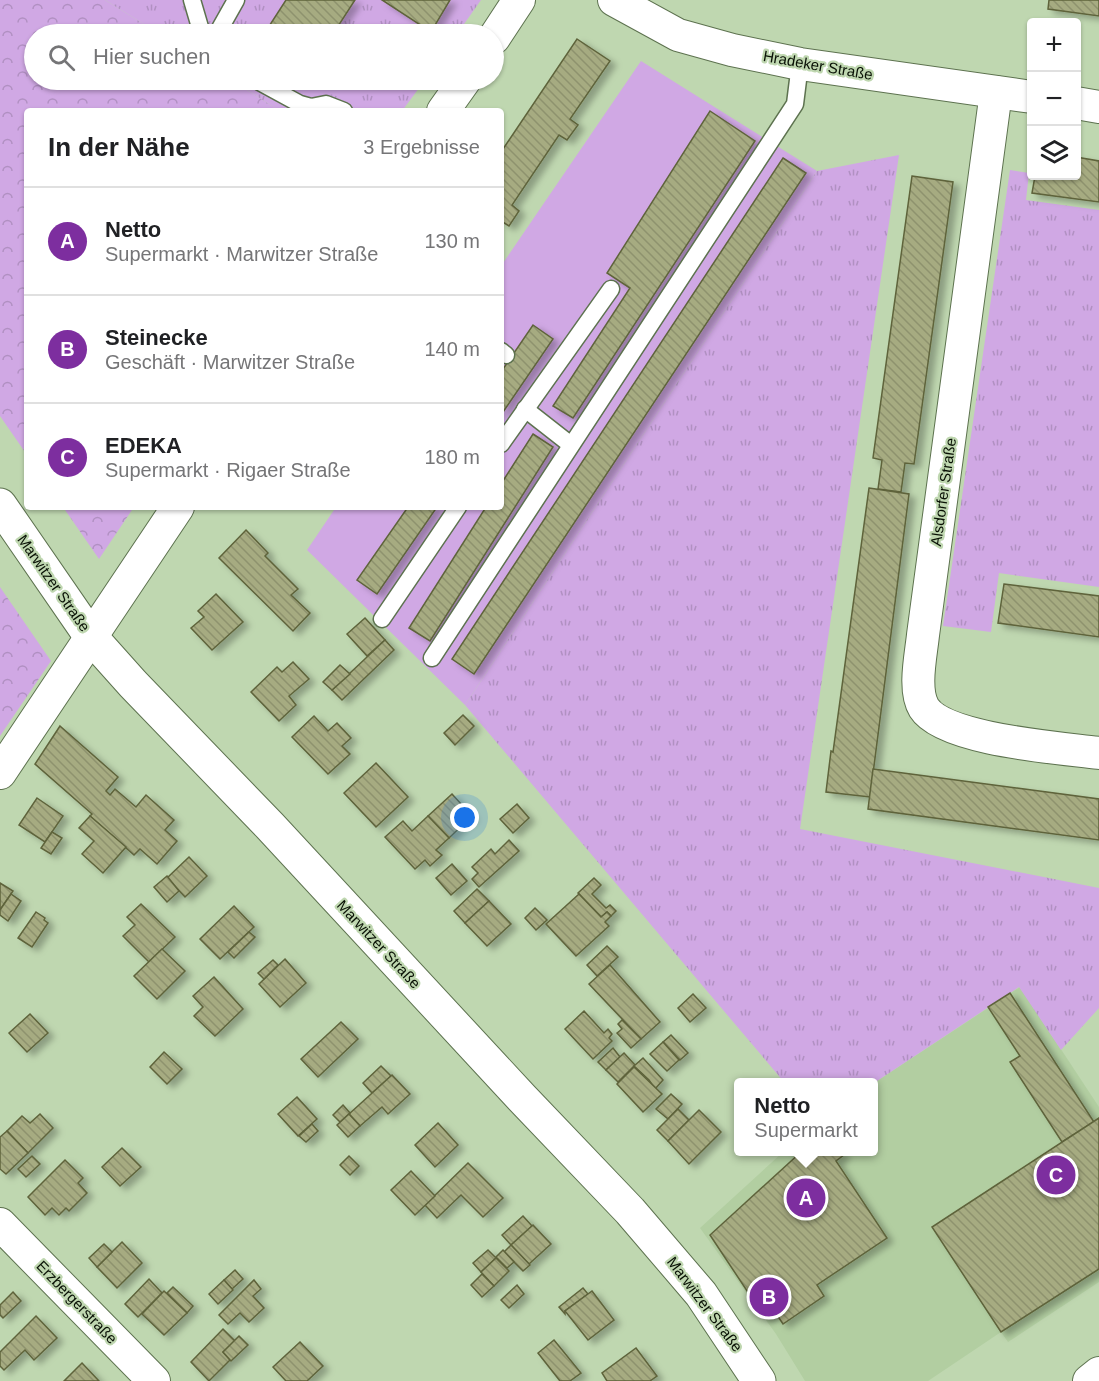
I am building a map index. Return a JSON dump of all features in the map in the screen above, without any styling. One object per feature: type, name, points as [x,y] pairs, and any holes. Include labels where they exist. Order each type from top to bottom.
[{"type":"main road","name":"Marwitzer Straße","points":[[0,505],[92,637],[133,684],[270,826],[514,1090],[630,1211],[701,1294],[759,1381]]},
{"type":"street","points":[[503,24],[519,0]]},
{"type":"street","name":"Hradeker Straße","points":[[614,0],[678,34],[732,50],[800,64],[1027,96]]},
{"type":"street","points":[[445,108],[458,90]]},
{"type":"street","name":"Alsdorfer Straße","points":[[996,92],[918,687],[924,708],[947,726],[978,735],[1099,753]]},
{"type":"street","points":[[1081,104],[1099,106]]},
{"type":"street","points":[[0,773],[176,510]]},
{"type":"street","name":"Erzbergerstraße","points":[[0,1224],[154,1381]]},
{"type":"street","points":[[1089,1381],[1099,1373]]},
{"type":"lane","points":[[192,0],[199,24]]},
{"type":"lane","points":[[222,24],[236,0]]},
{"type":"lane","points":[[432,658],[795,104],[800,64]]},
{"type":"lane","points":[[274,90],[300,104],[311,107],[326,104],[336,108]]},
{"type":"lane","points":[[504,440],[611,289]]},
{"type":"lane","points":[[525,409],[571,444]]},
{"type":"lane","points":[[382,619],[456,510]]},
{"type":"shaded area","points":[[1020,987],[1099,1107],[1099,1282],[1008,1342],[1001,1332],[928,1381],[805,1381],[776,1334],[700,1228],[779,1156],[878,1156],[878,1080]]},
{"type":"green space","points":[[0,0],[105,0],[144,24],[24,24],[24,90],[247,90],[275,108],[24,108],[24,451],[0,416]]},
{"type":"green space","points":[[105,0],[481,0],[464,24],[144,24]]},
{"type":"green space","points":[[641,61],[817,171],[465,705],[307,550],[334,510],[504,510],[504,262]]},
{"type":"green space","points":[[247,90],[418,90],[404,108],[275,108]]},
{"type":"green space","points":[[899,155],[800,829],[1099,888],[1099,1008],[1061,1050],[1019,987],[878,1080],[878,1078],[781,1078],[465,705],[817,171]]},
{"type":"green space","points":[[1010,170],[1027,173],[1026,200],[1099,210],[1099,587],[999,573],[991,632],[943,626]]},
{"type":"green space","points":[[65,510],[132,510],[99,559]]},
{"type":"green space","points":[[0,587],[51,661],[0,736]]},
{"type":"building","points":[[286,0],[355,0],[339,24],[270,24]]},
{"type":"building","points":[[382,0],[450,0],[436,24],[419,24]]},
{"type":"building","points":[[1049,0],[1099,0],[1099,16],[1048,9]]},
{"type":"building","points":[[577,39],[610,61],[570,119],[578,125],[567,140],[559,135],[512,205],[519,211],[509,226],[504,223],[504,148]]},
{"type":"building","points":[[710,111],[755,141],[573,418],[553,406],[630,288],[607,273]]},
{"type":"building","points":[[783,158],[806,173],[474,674],[452,659]]},
{"type":"building","points":[[1081,158],[1099,161],[1099,202],[1032,193],[1034,180],[1081,180]]},
{"type":"building","points":[[912,176],[953,182],[914,464],[905,463],[901,492],[878,489],[882,460],[873,458]]},
{"type":"building","points":[[533,325],[553,339],[504,411],[504,368]]},
{"type":"building","points":[[533,434],[553,447],[430,641],[409,628],[484,510],[504,510],[504,479]]},
{"type":"building","points":[[869,488],[909,494],[870,797],[826,792]]},
{"type":"building","points":[[406,510],[435,510],[377,594],[357,580]]},
{"type":"building","points":[[246,530],[268,553],[265,556],[298,589],[291,595],[310,613],[293,631],[219,558]]},
{"type":"building","points":[[1004,584],[1099,596],[1099,637],[998,623]]},
{"type":"building","points":[[216,594],[243,622],[212,650],[191,628],[204,617],[198,611]]},
{"type":"building","points":[[365,618],[385,640],[367,656],[347,634]]},
{"type":"building","points":[[385,640],[394,650],[342,700],[332,690]]},
{"type":"building","points":[[293,662],[309,679],[289,696],[296,705],[279,721],[251,692],[277,667],[282,672]]},
{"type":"building","points":[[340,665],[350,674],[332,690],[323,682]]},
{"type":"building","points":[[463,715],[474,726],[455,745],[444,733]]},
{"type":"building","points":[[314,716],[328,731],[337,723],[351,738],[342,746],[350,754],[328,774],[292,737]]},
{"type":"building","points":[[60,726],[118,777],[106,791],[110,795],[115,789],[136,807],[146,795],[174,820],[165,830],[177,841],[157,864],[140,849],[134,855],[35,764]]},
{"type":"building","points":[[376,763],[408,797],[376,827],[344,793]]},
{"type":"building","points":[[873,769],[1099,799],[1099,840],[868,809]]},
{"type":"building","points":[[452,794],[472,816],[449,838],[428,816]]},
{"type":"building","points":[[37,798],[63,816],[45,842],[19,825]]},
{"type":"building","points":[[517,804],[529,818],[513,833],[500,819]]},
{"type":"building","points":[[90,816],[126,847],[103,873],[82,854],[94,841],[79,828]]},
{"type":"building","points":[[428,816],[449,838],[436,850],[442,855],[430,866],[425,860],[415,869],[385,837],[403,821],[412,831]]},
{"type":"building","points":[[52,832],[62,838],[51,854],[41,848]]},
{"type":"building","points":[[509,840],[519,851],[479,887],[472,879],[478,873],[472,867],[491,849],[495,854]]},
{"type":"building","points":[[189,857],[207,876],[185,897],[167,878]]},
{"type":"building","points":[[452,864],[467,881],[451,895],[436,878]]},
{"type":"building","points":[[167,876],[179,891],[167,902],[154,887]]},
{"type":"building","points":[[594,878],[601,885],[592,894],[606,908],[610,905],[616,911],[611,916],[607,912],[601,917],[578,893]]},
{"type":"building","points":[[0,883],[13,891],[0,910]]},
{"type":"building","points":[[477,889],[489,901],[465,923],[454,911]]},
{"type":"building","points":[[11,894],[21,901],[8,921],[0,915],[0,910]]},
{"type":"building","points":[[579,894],[601,917],[607,912],[611,916],[605,922],[609,926],[576,956],[546,924]]},
{"type":"building","points":[[489,901],[511,924],[487,946],[465,923]]},
{"type":"building","points":[[141,904],[175,937],[149,962],[123,936],[135,925],[127,917]]},
{"type":"building","points":[[234,906],[254,927],[220,959],[200,939]]},
{"type":"building","points":[[535,908],[547,920],[536,930],[525,918]]},
{"type":"building","points":[[36,912],[48,923],[32,947],[18,938]]},
{"type":"building","points":[[249,932],[255,937],[234,958],[228,952]]},
{"type":"building","points":[[607,946],[618,957],[597,976],[587,965]]},
{"type":"building","points":[[162,949],[185,971],[157,999],[134,976]]},
{"type":"building","points":[[285,959],[306,983],[280,1007],[259,984]]},
{"type":"building","points":[[273,960],[278,965],[264,979],[258,973]]},
{"type":"building","points":[[610,965],[660,1022],[641,1039],[589,984]]},
{"type":"building","points":[[214,977],[243,1009],[215,1036],[194,1016],[203,1007],[193,996]]},
{"type":"building","points":[[1010,993],[1094,1122],[1062,1142],[1010,1062],[1020,1056],[988,1007]]},
{"type":"building","points":[[693,994],[706,1008],[690,1022],[678,1008]]},
{"type":"building","points":[[584,1011],[604,1033],[608,1029],[612,1034],[609,1038],[612,1041],[593,1059],[565,1029]]},
{"type":"building","points":[[30,1014],[48,1033],[27,1052],[9,1033]]},
{"type":"building","points":[[622,1020],[641,1039],[631,1048],[617,1033],[622,1029],[618,1024]]},
{"type":"building","points":[[341,1022],[358,1039],[318,1077],[301,1059]]},
{"type":"building","points":[[671,1035],[688,1053],[680,1060],[663,1042]]},
{"type":"building","points":[[663,1042],[679,1060],[667,1071],[650,1054]]},
{"type":"building","points":[[613,1048],[620,1057],[606,1070],[598,1062]]},
{"type":"building","points":[[164,1052],[182,1069],[167,1084],[150,1067]]},
{"type":"building","points":[[624,1053],[635,1065],[618,1082],[606,1070]]},
{"type":"building","points":[[643,1058],[663,1080],[655,1089],[634,1066]]},
{"type":"building","points":[[381,1066],[391,1076],[372,1093],[363,1083]]},
{"type":"building","points":[[634,1067],[662,1094],[643,1112],[617,1084]]},
{"type":"building","points":[[392,1075],[410,1094],[388,1114],[382,1107],[360,1126],[349,1114]]},
{"type":"building","points":[[671,1094],[682,1104],[668,1119],[656,1109]]},
{"type":"building","points":[[297,1097],[317,1119],[298,1136],[278,1114]]},
{"type":"building","points":[[343,1105],[350,1113],[340,1122],[333,1115]]},
{"type":"building","points":[[678,1109],[689,1120],[668,1141],[657,1130]]},
{"type":"building","points":[[699,1110],[721,1132],[689,1164],[668,1141]]},
{"type":"building","points":[[40,1114],[53,1128],[28,1153],[7,1131],[22,1116],[30,1123]]},
{"type":"building","points":[[349,1114],[360,1126],[348,1137],[337,1125]]},
{"type":"building","points":[[1099,1118],[1099,1269],[1001,1332],[932,1227]]},
{"type":"building","points":[[438,1123],[458,1145],[435,1167],[415,1145]]},
{"type":"building","points":[[312,1124],[318,1131],[306,1142],[299,1136]]},
{"type":"building","points":[[7,1131],[28,1153],[6,1174],[0,1169],[0,1137]]},
{"type":"building","points":[[122,1148],[141,1167],[120,1186],[102,1167]]},
{"type":"building","points":[[32,1156],[40,1164],[26,1177],[18,1169]]},
{"type":"building","points":[[349,1156],[359,1166],[350,1175],[340,1165]]},
{"type":"building","points":[[797,1156],[843,1156],[836,1161],[887,1238],[817,1285],[824,1296],[783,1324],[775,1312],[765,1318],[710,1235]]},
{"type":"building","points":[[65,1160],[83,1178],[78,1183],[87,1193],[69,1211],[66,1208],[59,1215],[52,1208],[45,1215],[28,1197]]},
{"type":"building","points":[[468,1163],[503,1198],[483,1217],[461,1195],[437,1218],[425,1205]]},
{"type":"building","points":[[411,1171],[435,1196],[415,1215],[391,1190]]},
{"type":"building","points":[[523,1216],[532,1226],[511,1245],[502,1235]]},
{"type":"building","points":[[533,1225],[551,1244],[529,1264],[511,1245]]},
{"type":"building","points":[[122,1242],[142,1263],[117,1288],[97,1267]]},
{"type":"building","points":[[104,1244],[112,1252],[97,1267],[89,1258]]},
{"type":"building","points":[[511,1245],[530,1265],[523,1271],[504,1252]]},
{"type":"building","points":[[488,1250],[496,1258],[481,1272],[473,1263]]},
{"type":"building","points":[[503,1250],[514,1262],[507,1268],[496,1257]]},
{"type":"building","points":[[496,1258],[509,1271],[494,1286],[481,1272]]},
{"type":"building","points":[[235,1270],[243,1279],[232,1289],[224,1280]]},
{"type":"building","points":[[482,1274],[494,1286],[482,1297],[471,1285]]},
{"type":"building","points":[[149,1279],[162,1293],[138,1317],[125,1304]]},
{"type":"building","points":[[224,1280],[233,1290],[218,1304],[209,1294]]},
{"type":"building","points":[[254,1280],[261,1289],[253,1296],[264,1308],[249,1322],[240,1313],[228,1324],[219,1315]]},
{"type":"building","points":[[517,1285],[524,1294],[509,1308],[501,1300]]},
{"type":"building","points":[[173,1287],[193,1306],[187,1313],[167,1293]]},
{"type":"building","points":[[583,1288],[588,1294],[565,1311],[565,1314],[559,1307]]},
{"type":"building","points":[[164,1291],[187,1313],[164,1335],[142,1314]]},
{"type":"building","points":[[592,1291],[614,1320],[588,1340],[565,1311]]},
{"type":"building","points":[[13,1292],[21,1301],[3,1318],[0,1315],[0,1305]]},
{"type":"building","points":[[36,1316],[57,1338],[34,1360],[25,1350],[4,1370],[0,1366],[0,1352]]},
{"type":"building","points":[[223,1329],[235,1341],[223,1352],[230,1360],[209,1381],[191,1362]]},
{"type":"building","points":[[239,1336],[248,1345],[231,1361],[223,1352]]},
{"type":"building","points":[[554,1340],[581,1373],[570,1381],[560,1381],[538,1353]]},
{"type":"building","points":[[300,1342],[323,1366],[307,1381],[286,1381],[273,1367]]},
{"type":"building","points":[[636,1348],[657,1376],[650,1381],[607,1381],[602,1373]]},
{"type":"building","points":[[82,1363],[99,1381],[64,1381]]},
{"type":"place","name":"EDEKA","points":[[1056,1175]]},
{"type":"place","name":"Netto","points":[[806,1198]]},
{"type":"place","name":"Steinecke","points":[[769,1297]]}]
